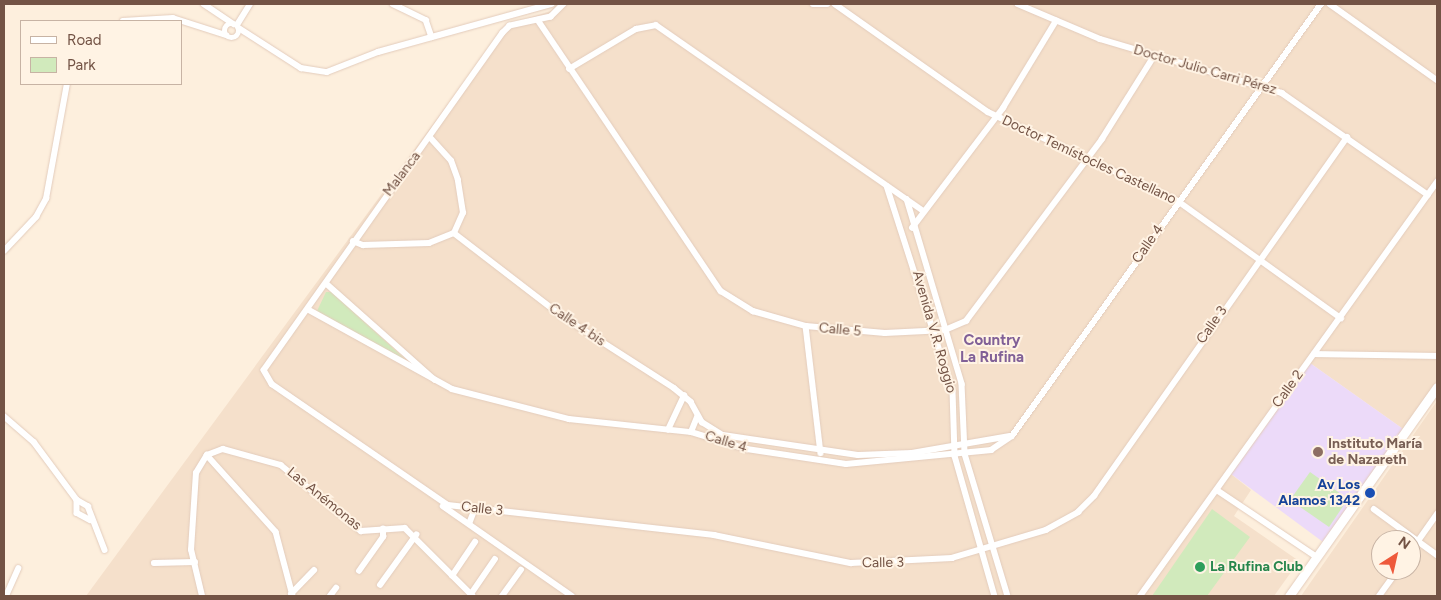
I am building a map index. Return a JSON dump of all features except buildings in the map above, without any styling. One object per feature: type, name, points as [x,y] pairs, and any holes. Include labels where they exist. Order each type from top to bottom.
[{"type":"main road","points":[[1289,596],[1437,387]]},
{"type":"street","points":[[204,4],[222,15],[233,26],[301,68],[327,72],[432,37],[551,4]]},
{"type":"street","points":[[226,34],[250,4]]},
{"type":"street","points":[[393,4],[426,20],[432,37]]},
{"type":"street","name":"Malanca","points":[[264,374],[267,363],[309,310],[353,241],[430,138],[506,28],[552,16],[564,4]]},
{"type":"street","points":[[813,4],[827,4]]},
{"type":"street","name":"Doctor Temístocles Castellano","points":[[835,4],[997,116],[1178,201],[1341,318]]},
{"type":"street","name":"Doctor Julio Carri Pérez","points":[[1018,4],[1056,21],[1154,56],[1260,84],[1298,102],[1428,195]]},
{"type":"street","name":"Calle 4","points":[[309,310],[438,383],[569,419],[691,432],[747,449],[856,464],[955,456],[992,450],[1012,436],[1260,84],[1321,4]]},
{"type":"street","points":[[1330,4],[1437,80]]},
{"type":"street","points":[[132,20],[161,17],[175,20]]},
{"type":"street","name":"Calle 5","points":[[538,20],[569,69],[722,291],[754,311],[806,326],[935,332],[945,330],[972,315],[1088,158],[1154,56]]},
{"type":"street","points":[[905,232],[913,227],[997,116],[1056,21]]},
{"type":"street","points":[[182,22],[212,28],[226,34],[258,42]]},
{"type":"street","points":[[569,69],[636,29],[656,25],[924,211]]},
{"type":"street","points":[[212,28],[233,26]]},
{"type":"street","points":[[233,26],[236,37]]},
{"type":"street","points":[[4,251],[32,222],[46,199],[67,85]]},
{"type":"street","name":"Calle 3","points":[[264,374],[437,502],[474,508],[714,535],[851,563],[901,563],[981,552],[1051,528],[1094,496],[1347,137]]},
{"type":"street","points":[[353,241],[363,245],[429,243],[454,232],[463,213],[458,180],[451,161],[430,138]]},
{"type":"street","name":"Calle 2","points":[[1140,596],[1437,182]]},
{"type":"street","name":"Avenida V.R. Roggio","points":[[887,186],[905,232],[953,392],[953,448],[995,596]]},
{"type":"street","name":"Avenida V.R. Roggio","points":[[907,199],[913,227],[962,384],[965,454],[1008,596]]},
{"type":"street","name":"Calle 4 bis","points":[[454,232],[562,316],[684,395],[697,417]]},
{"type":"street","name":"Calle 4","points":[[326,284],[438,383]]},
{"type":"street","points":[[806,326],[821,452],[820,460]]},
{"type":"street","points":[[1314,354],[1437,356]]},
{"type":"street","points":[[668,430],[684,395]]},
{"type":"street","points":[[4,416],[39,448],[77,500],[88,506],[90,520],[105,550]]},
{"type":"street","points":[[691,432],[697,417]]},
{"type":"street","name":"Calle 4","points":[[697,417],[723,435],[821,452],[901,454],[953,448],[1012,436]]},
{"type":"street","name":"Las Anémonas","points":[[207,454],[223,449],[272,460],[291,471],[356,528],[367,532],[401,526],[416,535],[452,576],[472,595]]},
{"type":"street","points":[[202,596],[191,550],[196,473],[207,454],[276,532],[292,595]]},
{"type":"street","points":[[1217,490],[1317,557]]},
{"type":"street","points":[[77,500],[77,513],[90,520]]},
{"type":"street","points":[[437,502],[572,596]]},
{"type":"street","points":[[469,524],[474,508]]},
{"type":"street","points":[[1374,509],[1403,530]]},
{"type":"street","points":[[1421,537],[1437,514]]},
{"type":"street","points":[[359,571],[383,537],[383,528]]},
{"type":"street","points":[[380,585],[416,535]]},
{"type":"street","points":[[452,576],[475,542]]},
{"type":"street","points":[[1421,543],[1437,554]]},
{"type":"street","points":[[472,595],[495,559]]},
{"type":"street","points":[[154,564],[195,562]]},
{"type":"street","points":[[6,596],[18,569]]},
{"type":"street","points":[[292,595],[314,570]]},
{"type":"street","points":[[502,596],[520,570]]},
{"type":"street","points":[[1379,596],[1391,580]]},
{"type":"street","points":[[330,596],[336,588]]},
{"type":"shaded area","points":[[557,4],[1437,4],[1437,384],[1406,431],[1310,363],[1231,474],[1251,490],[1234,516],[1299,561],[1274,596],[86,596],[506,25],[551,11]]},
{"type":"shaded area","name":"Instituto María de Nazareth","points":[[1310,363],[1406,431],[1323,542],[1231,474]]},
{"type":"shaded area","points":[[1437,401],[1437,596],[1301,596]]},
{"type":"green space","points":[[326,292],[332,292],[417,370],[317,311]]},
{"type":"green space","points":[[1310,472],[1348,499],[1329,527],[1290,500]]},
{"type":"green space","name":"La Rufina Club","points":[[1212,509],[1250,537],[1207,596],[1152,596]]},
{"type":"place","name":"Instituto María de Nazareth","points":[[1318,452]]},
{"type":"place","name":"Av Los Alamos 1342","points":[[1370,493]]},
{"type":"place","name":"La Rufina Club","points":[[1200,567]]},
{"type":"district","name":"Country La Rufina","points":[[992,348]]}]
